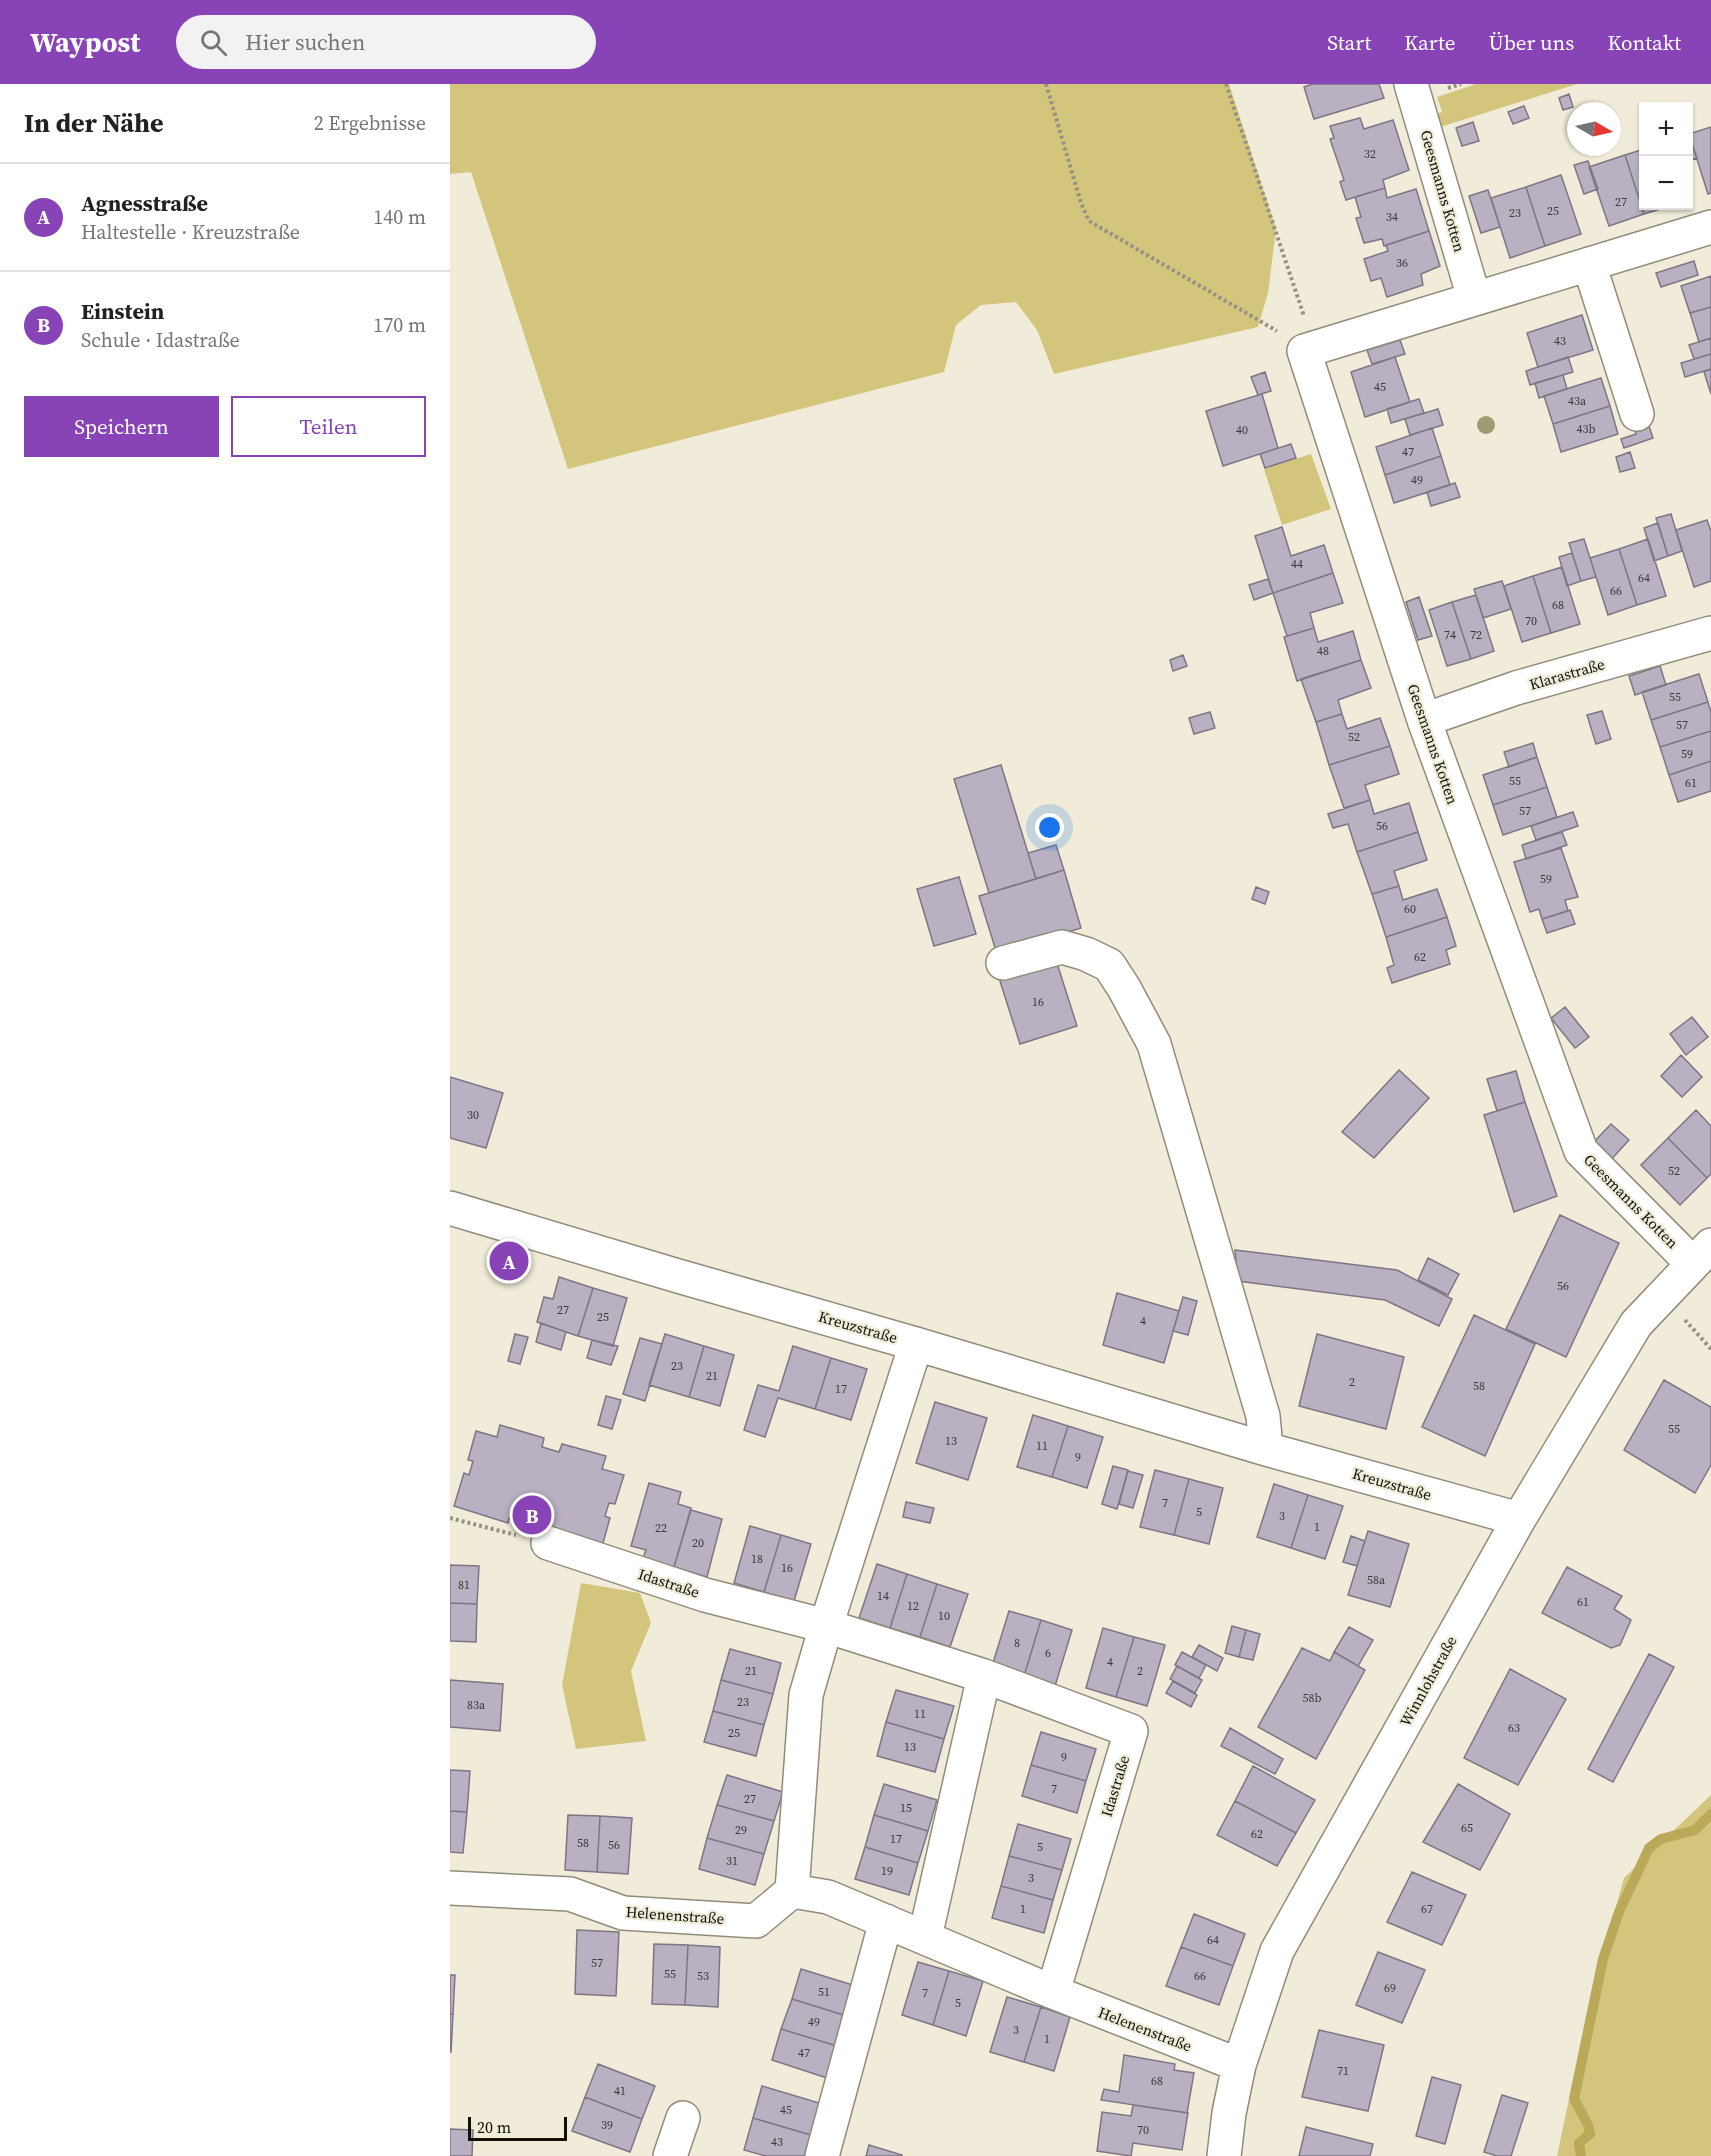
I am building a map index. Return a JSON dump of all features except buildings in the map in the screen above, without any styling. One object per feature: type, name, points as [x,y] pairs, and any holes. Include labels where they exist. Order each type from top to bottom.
[{"type":"street","name":"Geesmanns Kotten","points":[[1411,84],[1474,298]]},
{"type":"street","points":[[1309,350],[1711,227]]},
{"type":"street","points":[[1589,264],[1637,414]]},
{"type":"street","name":"Geesmanns Kotten","points":[[1309,350],[1424,720],[1581,1151],[1702,1254]]},
{"type":"street","name":"Klarastraße","points":[[1424,720],[1516,688],[1711,633]]},
{"type":"street","points":[[1003,963],[1062,947],[1086,954],[1110,965],[1124,988],[1154,1044],[1263,1416],[1266,1449]]},
{"type":"street","name":"Kreuzstraße","points":[[450,1208],[1266,1449],[1519,1519]]},
{"type":"street","name":"Winnlohstraße","points":[[1224,2156],[1229,2113],[1239,2065],[1277,1951],[1519,1519],[1636,1324],[1702,1254]]},
{"type":"street","points":[[792,1891],[806,1695],[916,1344]]},
{"type":"street","name":"Idastraße","points":[[548,1543],[705,1595],[826,1626],[984,1676],[1131,1731],[1053,1992]]},
{"type":"street","points":[[926,1937],[984,1676]]},
{"type":"street","name":"Helenenstraße","points":[[450,1888],[570,1894],[623,1913],[756,1921],[792,1891],[828,1897],[1053,1992],[1239,2065]]},
{"type":"street","points":[[822,2156],[886,1921]]},
{"type":"street","points":[[670,2156],[683,2118]]},
{"type":"path","points":[[1046,84],[1081,203],[1089,221],[1309,350]]},
{"type":"path","points":[[1226,84],[1309,350]]},
{"type":"path","points":[[450,1518],[548,1543]]},
{"type":"shaded area","points":[[450,84],[1229,84],[1276,229],[1268,293],[1258,327],[1054,374],[1037,330],[1016,302],[981,305],[956,325],[944,372],[568,469],[471,172],[450,174]]},
{"type":"shaded area","points":[[1476,84],[1577,84],[1434,129],[1430,117],[1442,112],[1437,97]]},
{"type":"shaded area","points":[[1311,454],[1331,509],[1282,525],[1264,469]]},
{"type":"shaded area","points":[[581,1583],[640,1593],[651,1623],[631,1671],[646,1741],[576,1749],[562,1685]]},
{"type":"shaded area","points":[[1711,1795],[1711,2156],[1557,2156],[1590,1999],[1624,1878]]},
{"type":"waterway","points":[[1581,2156],[1579,2143],[1590,2134],[1588,2125],[1574,2099],[1603,1959],[1619,1912],[1649,1848],[1661,1839],[1695,1830],[1711,1814]]},
{"type":"place","name":"Agnesstraße","points":[[509,1261]]},
{"type":"place","name":"Einstein","points":[[532,1515]]}]
